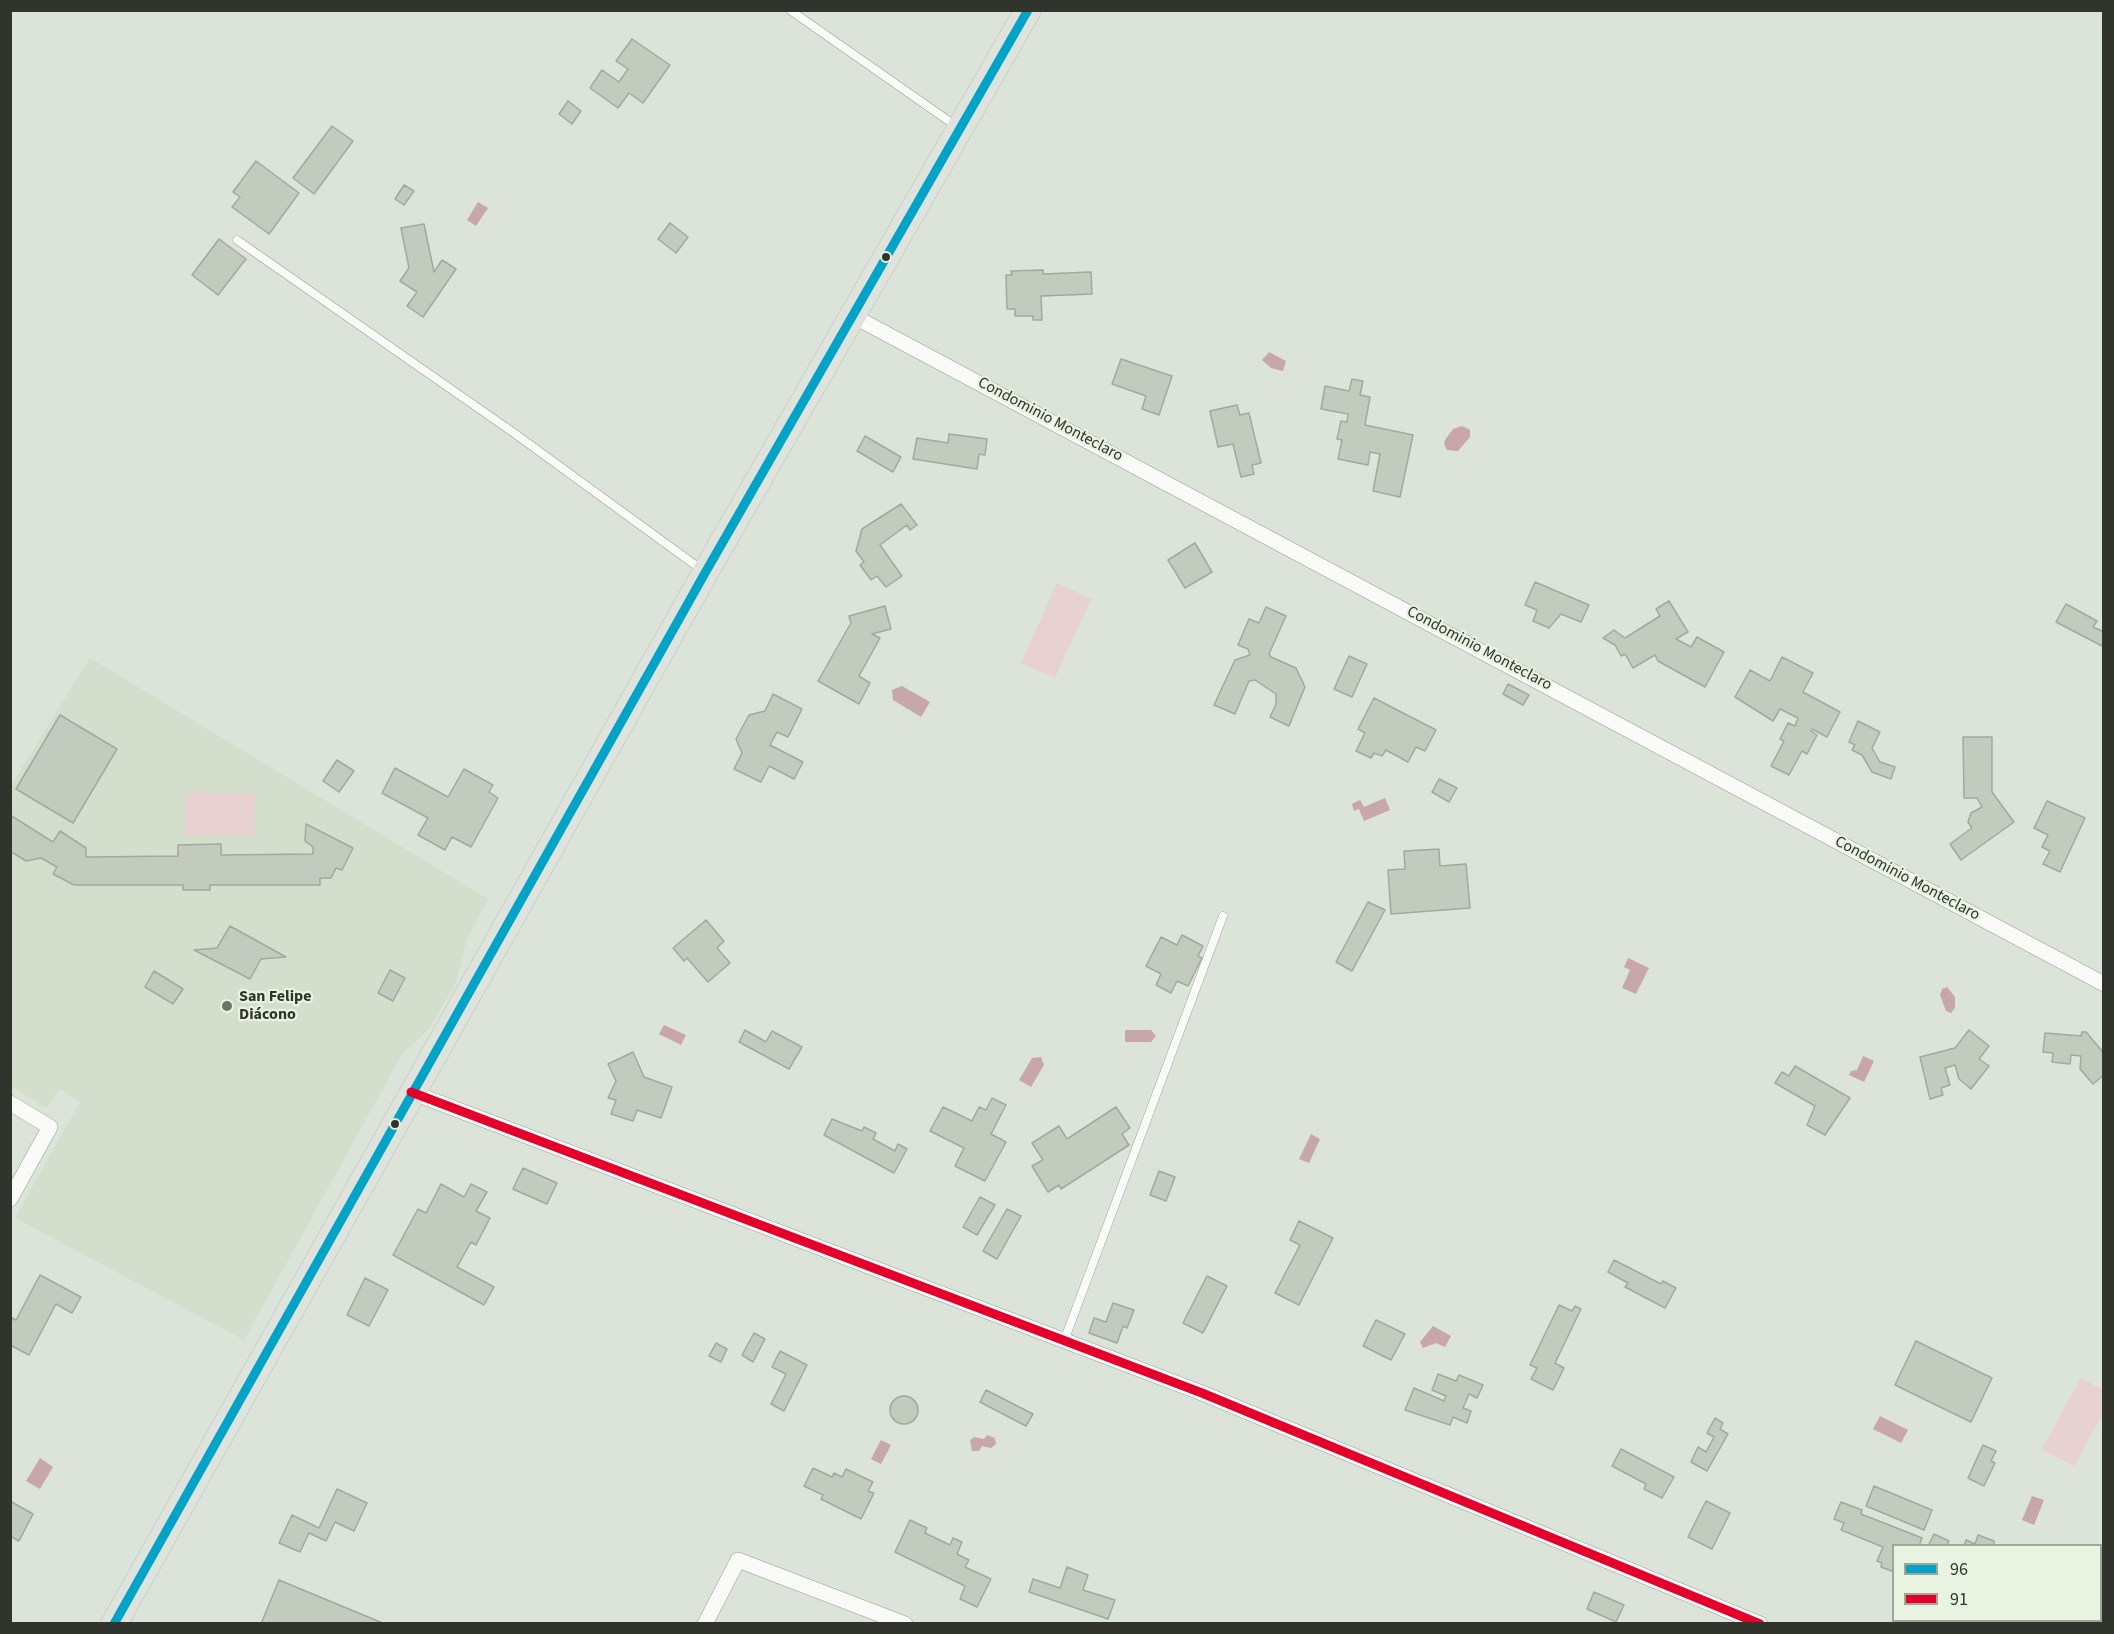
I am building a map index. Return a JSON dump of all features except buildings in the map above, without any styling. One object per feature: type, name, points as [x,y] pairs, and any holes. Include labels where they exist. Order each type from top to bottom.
[{"type":"main road","points":[[114,1623],[705,573],[1028,10]]},
{"type":"street","name":"Condominio Monteclaro","points":[[853,316],[2103,984]]},
{"type":"street","points":[[411,1092],[1213,1397],[1760,1623]]},
{"type":"street","points":[[10,1103],[50,1126],[10,1199]]},
{"type":"street","points":[[705,1623],[738,1560],[905,1623]]},
{"type":"lane","points":[[790,10],[960,129]]},
{"type":"lane","points":[[237,240],[514,433],[705,573]]},
{"type":"lane","points":[[1064,1341],[1223,916]]},
{"type":"shaded area","points":[[478,202],[488,208],[476,226],[467,220]]},
{"type":"shaded area","points":[[1269,352],[1286,361],[1283,371],[1271,368],[1262,360]]},
{"type":"shaded area","points":[[1462,426],[1470,430],[1470,437],[1458,451],[1447,450],[1445,440],[1453,429]]},
{"type":"shaded area","points":[[1057,583],[1091,599],[1055,678],[1021,663]]},
{"type":"shaded area","name":"San Felipe Diácono","points":[[90,658],[488,899],[466,942],[456,983],[429,1029],[402,1054],[244,1340],[15,1218],[80,1102],[60,1089],[46,1108],[11,1086],[10,787]]},
{"type":"shaded area","points":[[902,686],[930,702],[921,717],[893,700],[892,690]]},
{"type":"shaded area","points":[[186,792],[255,793],[254,836],[185,835]]},
{"type":"shaded area","points":[[1385,798],[1390,810],[1364,821],[1359,809],[1354,811],[1352,804],[1360,800],[1364,807]]},
{"type":"shaded area","points":[[1628,958],[1649,968],[1636,994],[1622,988],[1630,970],[1624,967]]},
{"type":"shaded area","points":[[1947,987],[1955,997],[1955,1008],[1951,1013],[1946,1011],[1940,995],[1942,989]]},
{"type":"shaded area","points":[[664,1025],[686,1035],[681,1045],[659,1034]]},
{"type":"shaded area","points":[[1125,1030],[1151,1030],[1156,1036],[1151,1042],[1125,1042]]},
{"type":"shaded area","points":[[1863,1056],[1874,1061],[1864,1082],[1849,1075],[1851,1071],[1857,1070]]},
{"type":"shaded area","points":[[1041,1057],[1044,1065],[1031,1087],[1019,1080],[1032,1058]]},
{"type":"shaded area","points":[[1311,1134],[1320,1139],[1309,1163],[1299,1159]]},
{"type":"shaded area","points":[[1433,1326],[1451,1336],[1445,1347],[1436,1343],[1423,1348],[1420,1342]]},
{"type":"shaded area","points":[[2081,1378],[2103,1390],[2103,1413],[2074,1466],[2042,1449]]},
{"type":"shaded area","points":[[1880,1416],[1908,1430],[1901,1443],[1873,1429]]},
{"type":"shaded area","points":[[987,1435],[995,1438],[996,1444],[991,1448],[982,1446],[979,1451],[972,1451],[970,1440],[974,1437],[984,1439]]},
{"type":"shaded area","points":[[881,1440],[891,1445],[881,1464],[871,1459]]},
{"type":"shaded area","points":[[40,1458],[53,1467],[40,1489],[26,1481]]},
{"type":"shaded area","points":[[2032,1496],[2044,1500],[2034,1525],[2022,1520]]},
{"type":"transit line","name":"96","points":[[114,1624],[705,573],[1028,10]]},
{"type":"transit line","name":"91","points":[[411,1092],[1202,1393],[1760,1624]]},
{"type":"place","name":"San Felipe Diácono","points":[[227,1006]]}]
